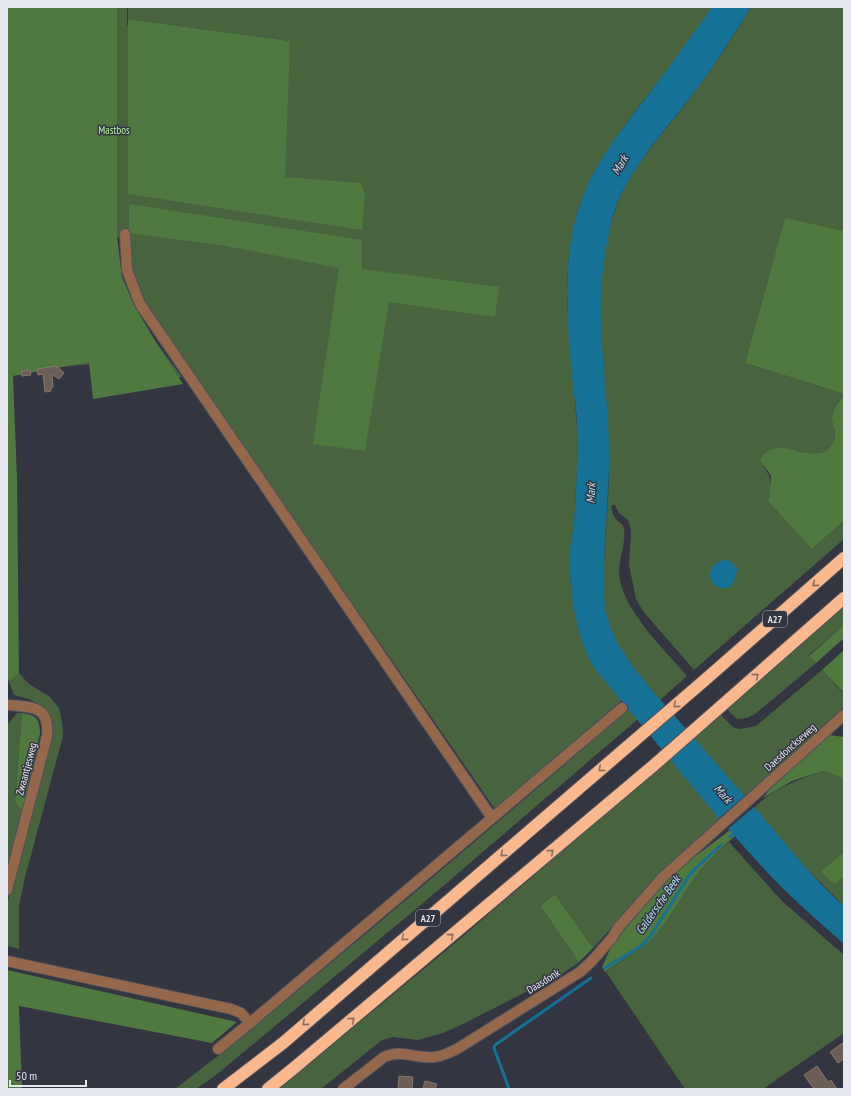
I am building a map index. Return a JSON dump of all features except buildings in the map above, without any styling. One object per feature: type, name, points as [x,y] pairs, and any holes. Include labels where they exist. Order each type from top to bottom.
[{"type":"highway","name":"A27","points":[[223,1089],[283,1042],[631,744],[844,558]]},
{"type":"highway","name":"A27","points":[[268,1089],[653,766],[844,598]]},
{"type":"street","points":[[125,234],[127,270],[140,304],[492,818]]},
{"type":"street","name":"Zwaantjesweg","points":[[7,705],[32,707],[47,718],[48,727],[47,736],[7,890]]},
{"type":"street","points":[[218,1049],[622,708]]},
{"type":"street","name":"Daesdonckseweg","points":[[717,828],[844,715]]},
{"type":"street","name":"Daasdonk","points":[[343,1089],[384,1057],[392,1054],[400,1053],[434,1058],[457,1049],[580,972],[612,938],[618,928],[663,877],[717,828]]},
{"type":"street","points":[[7,961],[231,1009],[240,1013],[250,1023]]},
{"type":"green space","name":"Mastbos","points":[[7,7],[127,7],[127,25],[289,51],[290,41],[128,19],[128,7],[712,7],[687,44],[621,130],[595,170],[578,209],[569,256],[567,306],[577,426],[577,470],[574,525],[570,552],[570,580],[578,629],[591,662],[622,700],[495,809],[163,331],[146,304],[131,264],[129,239],[115,237],[116,289],[182,377],[100,397],[92,364],[7,372]]},
{"type":"green space","name":"Mastbos","points":[[7,7],[117,7],[117,236],[122,277],[134,305],[183,384],[93,399],[89,362],[13,376],[17,479],[19,673],[9,682],[7,675]]},
{"type":"green space","points":[[751,7],[844,7],[844,231],[785,219],[745,363],[844,394],[832,414],[832,422],[835,432],[834,441],[825,451],[812,454],[794,450],[763,466],[769,475],[771,483],[768,501],[813,548],[844,521],[844,539],[694,670],[643,611],[636,599],[629,565],[631,530],[628,520],[619,513],[615,505],[611,506],[614,517],[622,524],[624,529],[624,540],[619,572],[621,586],[627,600],[645,628],[687,676],[660,700],[632,666],[619,646],[610,629],[605,605],[604,573],[609,467],[601,336],[600,304],[602,271],[607,239],[622,192],[649,150],[706,76]]},
{"type":"green space","points":[[128,19],[290,41],[285,177],[361,183],[365,196],[362,230],[128,194]]},
{"type":"green space","points":[[129,204],[362,240],[362,269],[499,287],[495,317],[389,302],[365,451],[313,444],[339,268],[226,246],[129,233]]},
{"type":"green space","points":[[785,218],[844,231],[844,394],[745,363]]},
{"type":"green space","points":[[844,396],[844,521],[812,549],[768,501],[771,476],[760,460],[766,453],[774,449],[790,449],[815,454],[828,449],[835,438],[832,422],[833,413],[837,403]]},
{"type":"green space","points":[[844,606],[844,625],[809,655],[816,663],[755,714],[747,718],[737,719],[727,709]]},
{"type":"green space","points":[[844,625],[844,638],[816,663],[809,656]]},
{"type":"green space","points":[[844,650],[844,691],[843,692],[822,670]]},
{"type":"green space","points":[[822,670],[842,692],[844,691],[844,707],[745,797],[693,738],[721,715],[734,728],[741,729],[756,726]]},
{"type":"green space","points":[[19,673],[29,684],[50,697],[59,708],[63,736],[24,881],[19,907],[19,949],[7,946],[7,906],[48,713],[33,701],[14,695],[9,682]]},
{"type":"green space","points":[[629,709],[638,719],[422,904],[216,1075],[196,1089],[175,1089],[376,926]]},
{"type":"green space","points":[[17,713],[22,713],[15,802],[23,812],[7,870],[8,724]]},
{"type":"green space","points":[[22,713],[36,718],[39,724],[40,733],[23,812],[15,802]]},
{"type":"green space","points":[[829,735],[844,737],[844,783],[840,777],[823,771],[792,781],[763,798],[773,785]]},
{"type":"green space","points":[[670,758],[721,819],[647,888],[594,947],[590,944],[555,894],[540,906],[573,953],[578,963],[563,973],[443,1033],[418,1040],[393,1037],[382,1040],[321,1089],[279,1089],[455,943]]},
{"type":"green space","points":[[823,771],[840,777],[844,783],[844,852],[821,871],[843,877],[844,872],[844,906],[806,868],[754,808],[769,795],[778,790],[795,781]]},
{"type":"green space","points":[[730,830],[735,836],[718,851],[697,874],[665,923],[650,941],[605,972],[602,967],[612,945],[648,899],[685,864]]},
{"type":"green space","points":[[729,842],[783,902],[844,955],[844,1033],[763,1089],[685,1089],[606,972],[650,941],[665,923],[697,874],[718,851]]},
{"type":"green space","points":[[844,852],[843,877],[834,884],[821,871]]},
{"type":"green space","points":[[555,894],[590,944],[594,947],[578,963],[573,953],[540,906]]},
{"type":"green space","points":[[7,970],[237,1022],[212,1043],[19,1006],[22,1089],[8,1089]]},
{"type":"water","name":"Mark","points":[[712,7],[751,7],[706,77],[649,150],[630,177],[616,206],[608,238],[602,277],[601,304],[601,332],[609,440],[609,480],[604,564],[605,606],[609,623],[618,643],[630,662],[650,688],[733,782],[810,873],[844,906],[844,944],[793,898],[742,845],[595,669],[588,657],[578,628],[572,596],[570,581],[570,545],[574,524],[577,476],[577,440],[568,331],[567,283],[572,236],[577,213],[585,191],[604,155]]},
{"type":"water","points":[[724,559],[731,562],[737,568],[736,576],[732,585],[728,588],[716,586],[711,580],[710,576],[711,569]]},
{"type":"pier","points":[[746,795],[755,806],[727,830],[718,819]]},
{"type":"waterway","name":"Galdersche Beek","points":[[730,837],[736,831]]},
{"type":"waterway","name":"Galdersche Beek","points":[[605,968],[641,946],[651,935],[689,876],[721,845]]},
{"type":"waterway","name":"Galdersche Beek","points":[[509,1089],[494,1048],[495,1045],[591,978]]}]
